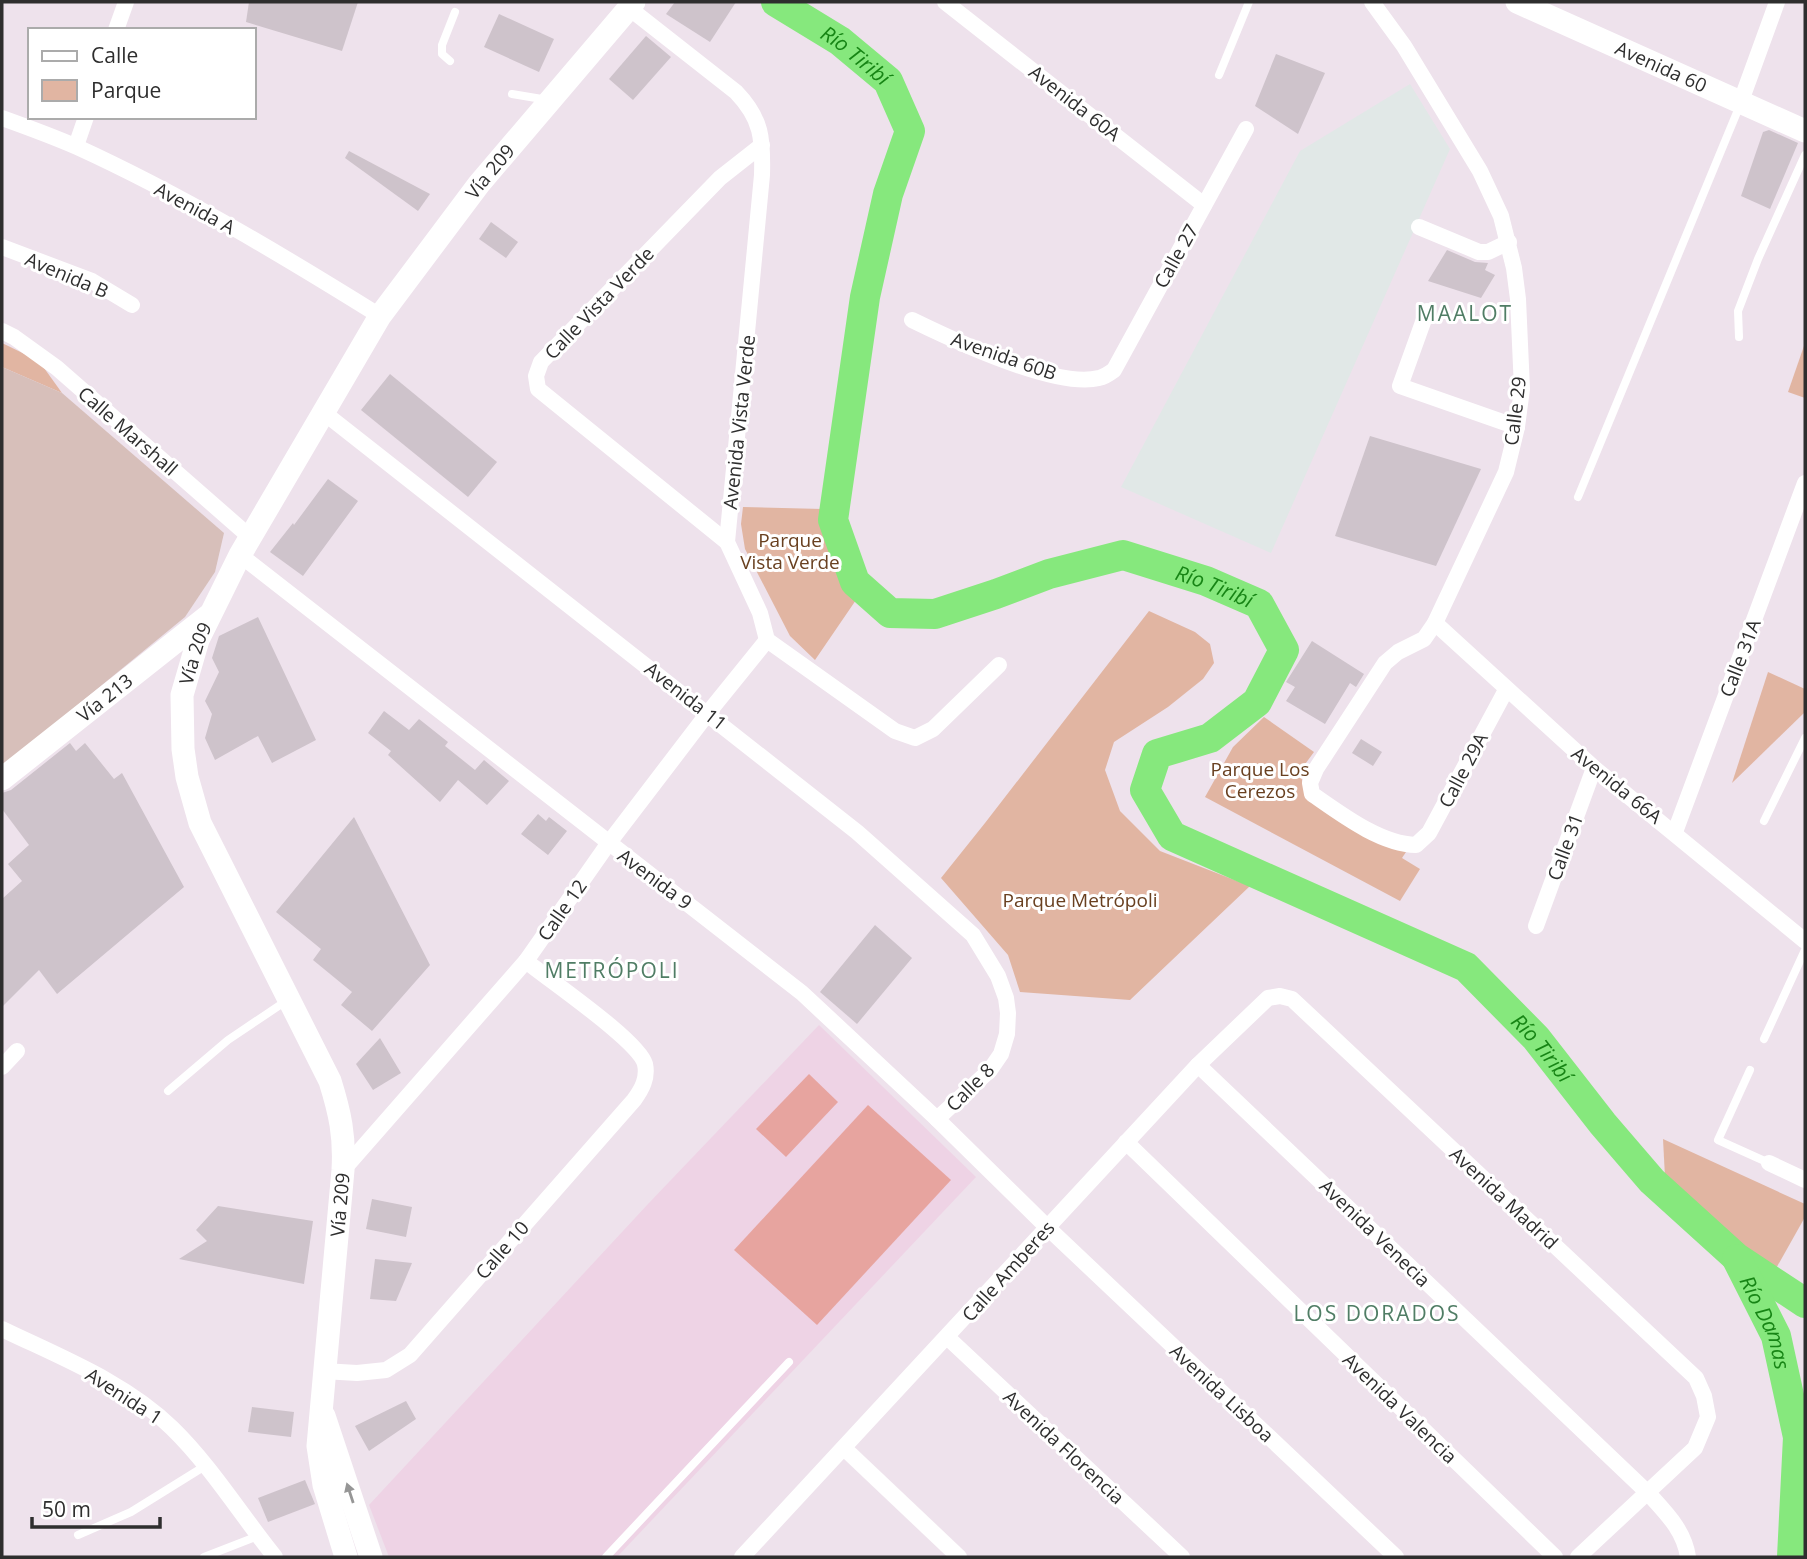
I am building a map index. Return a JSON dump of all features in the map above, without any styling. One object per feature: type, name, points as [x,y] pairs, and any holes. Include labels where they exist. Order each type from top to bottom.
[{"type":"main road","name":"Avenida 60","points":[[1517,2],[1805,131]]},
{"type":"main road","name":"Vía 209","points":[[346,1557],[324,1485],[318,1446],[343,1170],[344,1141],[340,1111],[330,1081],[200,823],[187,777],[183,749],[182,695],[209,615],[245,546],[380,316],[479,184],[551,100],[626,4]]},
{"type":"main road","name":"Vía 213","points":[[2,779],[209,615]]},
{"type":"main road","name":"Vía 209","points":[[321,1406],[371,1557]]},
{"type":"street","points":[[117,28],[126,2]]},
{"type":"street","name":"Avenida 60A","points":[[945,2],[1204,205]]},
{"type":"street","name":"Calle 29","points":[[1372,2],[1404,46],[1480,171],[1501,216],[1509,242],[1518,299],[1522,389],[1517,427],[1506,472],[1496,496],[1435,623],[1424,639],[1398,652],[1378,672],[1316,769],[1310,783],[1312,794],[1353,821],[1400,845],[1416,845]]},
{"type":"street","points":[[1741,102],[1777,2]]},
{"type":"street","name":"Avenida Vista Verde","points":[[626,4],[750,106],[758,124],[762,145],[762,175],[727,542]]},
{"type":"street","name":"Avenida A","points":[[2,118],[76,146],[182,200],[288,259],[380,316]]},
{"type":"street","points":[[76,146],[85,119]]},
{"type":"street","name":"Calle 27","points":[[1100,378],[1114,370],[1246,129]]},
{"type":"street","name":"Calle Vista Verde","points":[[727,542],[538,389],[536,376],[541,362],[720,177],[762,145]]},
{"type":"street","points":[[1419,227],[1479,252],[1488,252],[1509,242]]},
{"type":"street","name":"Avenida B","points":[[2,247],[92,281],[132,304]]},
{"type":"street","points":[[1427,311],[1400,386],[1517,427]]},
{"type":"street","name":"Avenida 60B","points":[[912,320],[980,351],[1039,372],[1075,378],[1100,378]]},
{"type":"street","name":"Calle Marshall","points":[[2,331],[57,368],[245,546]]},
{"type":"street","name":"Avenida 11","points":[[323,412],[857,832],[973,935],[998,976],[1008,1013]]},
{"type":"street","name":"Calle 31A","points":[[1675,832],[1805,483]]},
{"type":"street","points":[[727,542],[760,613],[767,640],[895,731],[915,738],[933,729],[999,665]]},
{"type":"street","name":"Avenida 9","points":[[245,546],[608,844],[785,979],[937,1119],[1048,1228]]},
{"type":"street","name":"Avenida 66A","points":[[1435,623],[1594,768],[1805,941]]},
{"type":"street","name":"Calle 12","points":[[343,1170],[526,961],[608,844],[767,640]]},
{"type":"street","name":"Calle 29A","points":[[1416,845],[1429,833],[1506,690]]},
{"type":"street","name":"Calle 31","points":[[1536,926],[1594,768]]},
{"type":"street","name":"Calle 10","points":[[323,1371],[357,1373],[386,1370],[411,1355],[634,1100],[643,1086],[646,1073],[640,1054],[632,1044],[526,961]]},
{"type":"street","name":"Calle Amberes","points":[[742,1557],[845,1449],[1198,1065],[1268,998],[1280,996]]},
{"type":"street","name":"Avenida Madrid","points":[[1280,996],[1292,999],[1696,1378],[1704,1396],[1708,1417],[1695,1448],[1648,1493]]},
{"type":"street","name":"Calle 8","points":[[937,1119],[990,1070],[1001,1054],[1007,1034],[1008,1013]]},
{"type":"street","points":[[2,1067],[17,1051]]},
{"type":"street","name":"Avenida Venecia","points":[[1198,1065],[1648,1493],[1679,1529],[1686,1542],[1688,1557]]},
{"type":"street","name":"Avenida Valencia","points":[[1126,1142],[1555,1557]]},
{"type":"street","points":[[1769,1163],[1805,1180]]},
{"type":"street","name":"Avenida Lisboa","points":[[1048,1228],[1396,1557]]},
{"type":"street","name":"Avenida 1","points":[[2,1329],[104,1378],[171,1427],[205,1466],[275,1557]]},
{"type":"street","name":"Avenida Florencia","points":[[947,1337],[1182,1557]]},
{"type":"street","points":[[845,1449],[959,1557]]},
{"type":"street","points":[[1578,1557],[1648,1493]]},
{"type":"lane","points":[[1219,75],[1249,2]]},
{"type":"lane","points":[[450,61],[442,54],[442,45],[455,12]]},
{"type":"lane","points":[[512,94],[551,100]]},
{"type":"lane","points":[[1578,497],[1741,102]]},
{"type":"lane","points":[[1739,337],[1738,311],[1758,259],[1805,155]]},
{"type":"lane","points":[[1764,821],[1805,738]]},
{"type":"lane","points":[[1764,1039],[1805,950]]},
{"type":"lane","points":[[168,1091],[228,1040],[289,1000]]},
{"type":"lane","points":[[1749,1070],[1718,1140],[1769,1163]]},
{"type":"lane","points":[[606,1557],[789,1362]]},
{"type":"lane","points":[[78,1535],[131,1512],[205,1466]]},
{"type":"lane","points":[[204,1557],[258,1536]]},
{"type":"shaded area","points":[[1410,84],[1450,149],[1271,553],[1121,487],[1300,151]]},
{"type":"shaded area","points":[[2,367],[62,393],[224,533],[215,572],[185,617],[2,767]]},
{"type":"shaded area","points":[[819,1025],[976,1177],[617,1557],[389,1557],[369,1505],[648,1204]]},
{"type":"shaded area","points":[[809,1074],[838,1102],[786,1157],[756,1129]]},
{"type":"shaded area","points":[[868,1105],[951,1180],[817,1325],[734,1250]]},
{"type":"green space","points":[[2,343],[39,361],[62,393],[2,367]]},
{"type":"green space","points":[[1805,343],[1805,398],[1788,392]]},
{"type":"green space","name":"Parque Vista Verde","points":[[743,507],[823,509],[822,524],[846,592],[856,600],[815,660],[790,636],[745,549],[741,524]]},
{"type":"green space","name":"Parque Metrópoli","points":[[1149,611],[1195,632],[1210,644],[1214,663],[1203,679],[1168,707],[1114,742],[1105,770],[1120,811],[1160,851],[1250,886],[1130,1000],[1020,992],[1008,955],[941,878]]},
{"type":"green space","points":[[1768,672],[1805,689],[1805,712],[1732,783]]},
{"type":"green space","name":"Parque Los Cerezos","points":[[1264,717],[1314,752],[1300,771],[1304,789],[1400,845],[1406,852],[1402,858],[1420,869],[1400,901],[1205,797],[1233,747]]},
{"type":"green space","points":[[1663,1139],[1805,1204],[1805,1217],[1774,1272],[1734,1244],[1665,1177]]},
{"type":"building","points":[[249,2],[358,2],[342,51],[246,22]]},
{"type":"building","points":[[675,2],[736,2],[710,42],[666,14]]},
{"type":"building","points":[[499,14],[554,39],[539,72],[484,47]]},
{"type":"building","points":[[646,36],[671,57],[633,100],[609,79]]},
{"type":"building","points":[[1276,54],[1325,73],[1298,134],[1255,106]]},
{"type":"building","points":[[1769,130],[1798,143],[1770,209],[1741,196],[1763,132]]},
{"type":"building","points":[[349,151],[430,194],[418,211],[345,158]]},
{"type":"building","points":[[491,222],[518,242],[506,258],[479,239]]},
{"type":"building","points":[[1447,250],[1475,262],[1488,263],[1485,270],[1495,275],[1481,298],[1428,281]]},
{"type":"building","points":[[390,374],[497,462],[468,497],[361,410]]},
{"type":"building","points":[[1370,436],[1481,469],[1436,566],[1335,536]]},
{"type":"building","points":[[328,479],[358,501],[303,576],[270,552]]},
{"type":"building","points":[[258,617],[316,740],[272,763],[258,736],[215,760],[205,738],[212,714],[205,701],[219,672],[212,658],[219,636]]},
{"type":"building","points":[[1312,641],[1364,674],[1356,687],[1350,683],[1325,724],[1286,701],[1295,687],[1286,682]]},
{"type":"building","points":[[384,711],[409,730],[419,719],[448,742],[445,746],[475,770],[484,760],[509,781],[487,805],[458,780],[440,802],[388,755],[391,751],[368,733]]},
{"type":"building","points":[[1361,739],[1382,752],[1373,766],[1352,753]]},
{"type":"building","points":[[70,743],[76,751],[85,743],[114,779],[122,773],[184,887],[57,994],[39,970],[2,1007],[2,899],[22,881],[8,864],[29,845],[2,809],[2,793],[11,790]]},
{"type":"building","points":[[538,814],[546,821],[549,817],[567,831],[548,855],[521,834]]},
{"type":"building","points":[[354,817],[430,965],[372,1031],[341,1005],[352,992],[313,960],[321,949],[276,912]]},
{"type":"building","points":[[875,925],[912,958],[857,1024],[820,992]]},
{"type":"building","points":[[380,1038],[401,1073],[373,1090],[356,1064]]},
{"type":"building","points":[[372,1199],[412,1207],[406,1237],[366,1229]]},
{"type":"building","points":[[218,1206],[313,1221],[304,1284],[179,1259],[207,1241],[196,1230]]},
{"type":"building","points":[[375,1259],[412,1263],[396,1301],[370,1299]]},
{"type":"building","points":[[406,1401],[416,1419],[369,1451],[355,1426]]},
{"type":"building","points":[[252,1407],[294,1412],[291,1437],[248,1432]]},
{"type":"building","points":[[305,1480],[315,1504],[268,1522],[258,1498]]},
{"type":"waterway","name":"Río Tiribí","points":[[776,2],[840,41],[888,81],[910,131],[888,194],[865,297],[833,520],[855,582],[890,613],[935,614],[1049,574],[1123,555],[1206,581],[1259,604],[1284,650],[1257,702],[1210,738],[1157,754],[1145,790],[1172,836],[1466,967],[1536,1038],[1603,1124],[1652,1181],[1737,1258],[1805,1303]]},
{"type":"waterway","name":"Río Damas","points":[[1737,1259],[1776,1336],[1798,1437],[1792,1557]]},
{"type":"district","name":"MAALOT","points":[[1465,313]]},
{"type":"district","name":"METRÓPOLI","points":[[612,970]]},
{"type":"district","name":"LOS DORADOS","points":[[1377,1313]]}]
